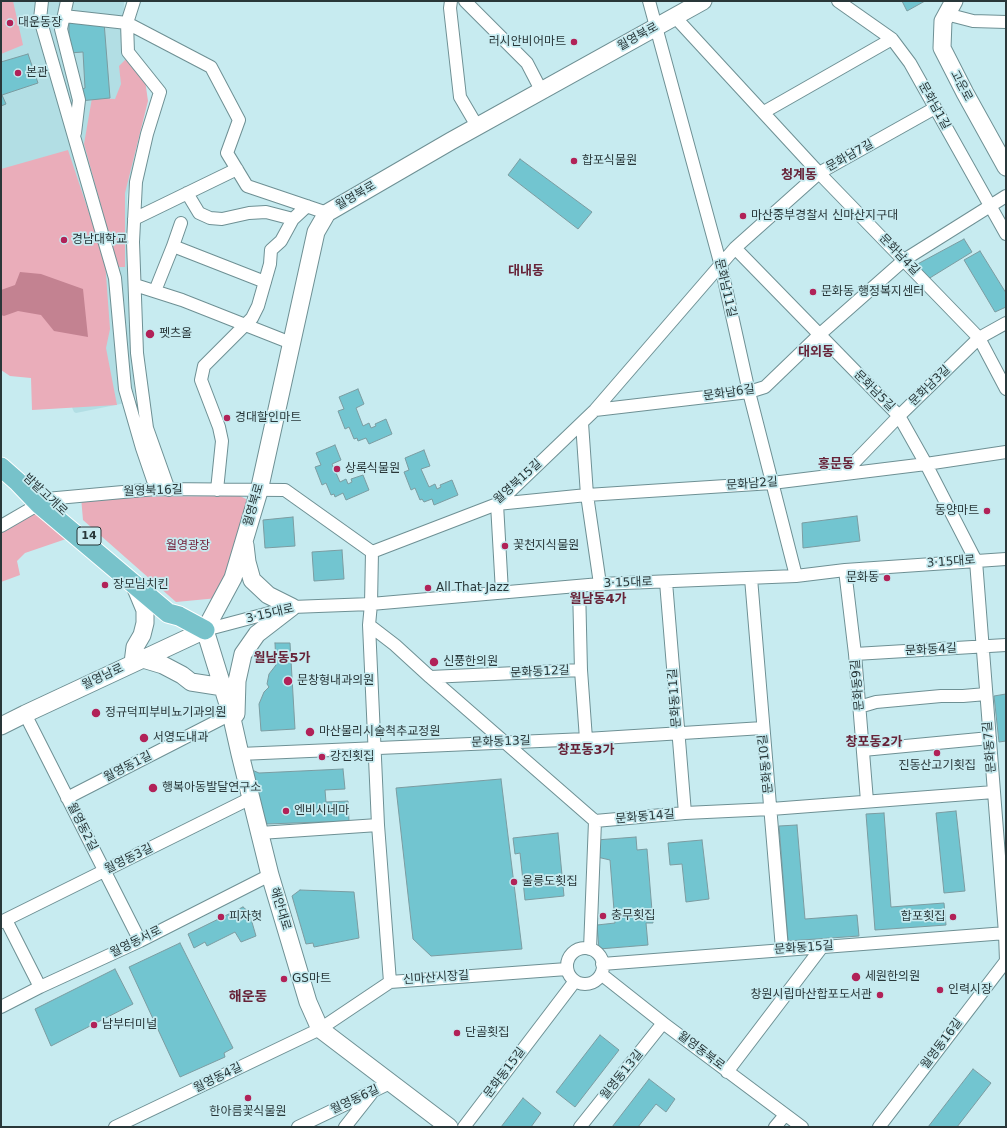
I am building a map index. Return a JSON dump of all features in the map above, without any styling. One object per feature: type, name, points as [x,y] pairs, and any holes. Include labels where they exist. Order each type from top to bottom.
[{"type":"main road","name":"월영북로","points":[[205,630],[233,578],[259,491],[316,232],[326,213],[541,90],[703,1]]},
{"type":"main road","name":"고운로","points":[[950,8],[943,21],[942,48],[1006,167]]},
{"type":"main road","name":"밤밭고개로","points":[[1,452],[43,502],[135,586],[168,613],[180,616],[205,630]]},
{"type":"main road","name":"밤밭고개로","points":[[1,467],[172,604],[180,616]]},
{"type":"main road","points":[[235,734],[237,681],[243,654],[257,634],[292,607],[268,595],[252,580],[247,562],[245,539]]},
{"type":"main road","points":[[135,586],[145,610],[145,623],[142,635],[135,646],[138,661],[163,665],[182,675],[191,682],[223,687]]},
{"type":"main road","name":"월영남로","points":[[1,726],[205,630]]},
{"type":"main road","name":"해안대로","points":[[205,630],[231,714],[270,875],[308,1002],[320,1029],[449,1127]]},
{"type":"street","points":[[42,1],[40,19],[114,278],[125,389],[142,448],[156,489]]},
{"type":"street","points":[[67,1],[61,29],[79,100],[74,138]]},
{"type":"street","points":[[134,1],[127,23],[128,52],[160,92],[147,134],[136,182],[134,219],[137,353],[147,428],[169,490]]},
{"type":"street","points":[[452,1],[450,8],[460,98],[477,126]]},
{"type":"street","points":[[465,1],[527,63],[541,90]]},
{"type":"street","name":"문화남11길","points":[[649,1],[720,266],[749,392],[796,576]]},
{"type":"street","name":"문화남1길","points":[[838,1],[892,39],[910,63],[1006,234]]},
{"type":"street","points":[[950,8],[973,20],[1006,22]]},
{"type":"street","points":[[64,16],[127,23],[211,67],[239,120],[227,153],[247,186],[326,213]]},
{"type":"street","name":"문화남4길","points":[[675,17],[764,112],[819,174],[979,338],[1006,388]]},
{"type":"street","points":[[764,112],[892,39]]},
{"type":"street","name":"문화남7길","points":[[720,266],[735,248],[819,174],[935,108]]},
{"type":"street","points":[[134,219],[237,169]]},
{"type":"street","points":[[187,193],[199,213],[210,218],[222,219],[250,213],[266,212],[293,219]]},
{"type":"street","name":"문화남6길","points":[[595,410],[749,392],[765,387],[819,335],[904,260],[1006,196]]},
{"type":"street","points":[[217,490],[222,441],[219,427],[201,380],[204,366],[252,318],[258,306],[265,282],[270,264],[271,250],[281,241],[293,219],[307,206]]},
{"type":"street","points":[[155,291],[181,223]]},
{"type":"street","points":[[173,246],[265,282]]},
{"type":"street","name":"문화남5길","points":[[735,248],[899,416],[976,560]]},
{"type":"street","name":"월영북15길","points":[[372,552],[497,504],[595,410],[720,266]]},
{"type":"street","points":[[135,285],[155,291],[292,343]]},
{"type":"street","name":"문화남3길","points":[[843,474],[899,416],[979,338],[1006,323]]},
{"type":"street","points":[[582,423],[587,495],[600,584]]},
{"type":"street","name":"문화남2길","points":[[497,504],[587,495],[772,483],[926,464],[1006,452]]},
{"type":"street","name":"월영북16길","points":[[43,502],[156,489],[259,491]]},
{"type":"street","points":[[259,491],[285,490],[372,552]]},
{"type":"street","name":"밤밭고개로","points":[[1,526],[43,502]]},
{"type":"street","points":[[497,504],[502,592]]},
{"type":"street","name":"신마산시장길","points":[[372,552],[369,625],[378,825],[390,982],[567,968]]},
{"type":"street","name":"3·15대로","points":[[205,630],[292,607],[371,604],[600,584],[796,576],[845,570],[1006,559]]},
{"type":"street","name":"문화동7길","points":[[976,560],[1006,933]]},
{"type":"street","name":"문화동9길","points":[[845,570],[855,654],[867,801]]},
{"type":"street","name":"문화동10길","points":[[751,578],[782,949]]},
{"type":"street","name":"문화동11길","points":[[666,582],[685,813]]},
{"type":"street","points":[[579,586],[581,670]]},
{"type":"street","points":[[369,625],[395,645],[503,742],[595,821],[590,949]]},
{"type":"street","name":"문화동4길","points":[[855,654],[1006,645]]},
{"type":"street","name":"문화동12길","points":[[430,677],[581,670],[586,739]]},
{"type":"street","points":[[859,707],[876,702],[941,696],[986,694]]},
{"type":"street","name":"월영동2길","points":[[25,714],[140,941]]},
{"type":"street","name":"월영동1길","points":[[67,798],[231,714]]},
{"type":"street","name":"문화동13길","points":[[240,754],[586,739],[763,728]]},
{"type":"street","points":[[863,750],[990,738]]},
{"type":"street","name":"문화동14길","points":[[595,821],[685,813],[771,809],[994,792]]},
{"type":"street","name":"월영동3길","points":[[40,987],[4,921],[252,798]]},
{"type":"street","points":[[260,833],[378,825]]},
{"type":"street","name":"월영동서로","points":[[1,1007],[40,987],[140,941],[270,875]]},
{"type":"street","name":"문화동15길","points":[[602,969],[782,949],[1006,933]]},
{"type":"street","name":"월영동16길","points":[[879,1127],[1006,962],[1006,933]]},
{"type":"street","points":[[728,1072],[822,947]]},
{"type":"street","points":[[580,949],[590,949],[598,955],[602,969],[594,982],[589,984],[579,984],[568,974],[567,968],[569,959],[575,951],[580,949]]},
{"type":"street","name":"월영동북로","points":[[602,969],[663,1024],[802,1127]]},
{"type":"street","name":"문화동15길","points":[[464,1127],[575,981]]},
{"type":"street","name":"월영동4길","points":[[115,1127],[136,1123],[320,1029],[390,982]]},
{"type":"street","name":"월영동13길","points":[[580,1127],[663,1024]]},
{"type":"street","name":"월영동6길","points":[[298,1127],[390,1083]]},
{"type":"street","points":[[345,1127],[373,1091]]},
{"type":"street","points":[[775,1127],[785,1115]]},
{"type":"shaded area","name":"경남대학교","points":[[1,1],[124,1],[123,54],[146,95],[127,196],[128,284],[135,401],[76,413],[74,412],[30,342],[1,330]]},
{"type":"shaded area","points":[[20,272],[41,274],[83,289],[88,337],[54,331],[41,315],[18,311],[4,316],[1,315],[1,290],[15,285]]},
{"type":"green space","name":"대운동장","points":[[1,1],[13,1],[23,45],[1,54]]},
{"type":"green space","points":[[127,58],[145,80],[148,101],[125,193],[125,267],[118,267],[84,144],[92,98],[115,99],[121,84],[119,66]]},
{"type":"green space","points":[[68,150],[105,261],[110,329],[106,348],[117,405],[32,410],[31,378],[10,376],[1,370],[1,169]]},
{"type":"green space","name":"월영광장","points":[[240,496],[250,501],[218,598],[176,602],[83,520],[81,497]]},
{"type":"green space","points":[[35,511],[66,539],[25,553],[17,561],[20,575],[1,582],[1,530]]},
{"type":"building","points":[[902,1],[925,1],[907,11]]},
{"type":"building","points":[[104,22],[110,98],[80,101],[80,90],[85,88],[83,52],[69,53],[69,23]]},
{"type":"building","name":"본관","points":[[28,54],[38,83],[2,95],[6,104],[1,106],[1,62]]},
{"type":"building","points":[[520,159],[592,212],[578,229],[508,175]]},
{"type":"building","points":[[964,239],[972,252],[920,284],[912,267]]},
{"type":"building","points":[[980,251],[1006,293],[1006,307],[995,312],[964,260]]},
{"type":"building","points":[[358,389],[364,404],[356,408],[363,426],[369,423],[371,428],[376,426],[375,424],[386,419],[392,434],[369,444],[366,438],[358,441],[357,438],[354,439],[349,427],[345,429],[338,411],[344,409],[339,397]]},
{"type":"building","points":[[335,445],[341,460],[332,464],[340,482],[346,479],[348,484],[352,482],[351,479],[363,475],[369,490],[346,500],[343,493],[335,497],[334,494],[331,495],[326,483],[322,485],[315,467],[321,465],[316,453]]},
{"type":"building","points":[[424,450],[430,466],[421,469],[429,487],[435,484],[437,489],[441,487],[440,485],[452,480],[458,495],[434,505],[432,499],[424,502],[422,499],[420,500],[415,488],[411,490],[404,472],[409,470],[405,458]]},
{"type":"building","points":[[857,516],[860,541],[803,548],[802,523]]},
{"type":"building","points":[[293,517],[295,546],[265,548],[263,520]]},
{"type":"building","points":[[342,550],[344,579],[314,581],[312,552]]},
{"type":"building","points":[[275,643],[290,643],[295,729],[261,731],[259,704],[264,692],[269,687],[267,684],[269,674],[276,665]]},
{"type":"building","points":[[1006,694],[1006,741],[999,742],[994,696]]},
{"type":"building","points":[[343,769],[345,789],[325,790],[326,802],[348,801],[349,821],[267,824],[252,782],[252,770],[259,773]]},
{"type":"building","points":[[501,779],[522,949],[431,956],[413,939],[396,788]]},
{"type":"building","points":[[956,811],[965,891],[944,893],[936,813]]},
{"type":"building","points":[[884,813],[891,907],[944,903],[946,925],[875,930],[866,814]]},
{"type":"building","points":[[797,825],[805,919],[857,915],[859,936],[788,941],[779,826]]},
{"type":"building","points":[[558,833],[564,896],[525,900],[520,853],[515,854],[513,838]]},
{"type":"building","points":[[636,837],[637,850],[647,849],[653,923],[646,923],[648,945],[599,949],[597,925],[615,923],[610,860],[597,857],[596,840]]},
{"type":"building","points":[[702,840],[709,899],[686,902],[682,864],[670,865],[668,843]]},
{"type":"building","points":[[300,890],[354,892],[359,938],[314,947],[313,943],[306,944],[292,896]]},
{"type":"building","points":[[243,907],[249,912],[256,936],[241,942],[235,932],[207,946],[205,942],[194,948],[188,934]]},
{"type":"building","points":[[180,943],[233,1048],[224,1053],[225,1057],[180,1077],[129,967]]},
{"type":"building","points":[[115,969],[133,1004],[51,1046],[35,1009]]},
{"type":"building","points":[[600,1035],[619,1050],[575,1107],[556,1092]]},
{"type":"building","points":[[973,1069],[991,1083],[957,1127],[928,1127]]},
{"type":"building","points":[[649,1079],[675,1099],[666,1112],[656,1104],[638,1127],[612,1127]]},
{"type":"building","points":[[523,1098],[541,1113],[531,1127],[501,1127]]},
{"type":"place","name":"대운동장","points":[[10,23]]},
{"type":"place","name":"러시안비어마트","points":[[574,42]]},
{"type":"place","name":"본관","points":[[18,73]]},
{"type":"place","name":"합포식물원","points":[[574,161]]},
{"type":"place","name":"마산중부경찰서 신마산지구대","points":[[743,216]]},
{"type":"place","name":"경남대학교","points":[[64,240]]},
{"type":"place","name":"문화동 행정복지센터","points":[[813,292]]},
{"type":"place","name":"펫츠올","points":[[150,334]]},
{"type":"place","name":"경대할인마트","points":[[227,418]]},
{"type":"place","name":"상록식물원","points":[[337,469]]},
{"type":"place","name":"동양마트","points":[[987,511]]},
{"type":"place","name":"꽃천지식물원","points":[[505,546]]},
{"type":"place","name":"문화동","points":[[887,578]]},
{"type":"place","name":"장모님치킨","points":[[105,585]]},
{"type":"place","name":"All That Jazz","points":[[428,588]]},
{"type":"place","name":"신풍한의원","points":[[434,662]]},
{"type":"place","name":"문창형내과의원","points":[[288,681]]},
{"type":"place","name":"정규덕피부비뇨기과의원","points":[[96,713]]},
{"type":"place","name":"마산물리시술척추교정원","points":[[310,732]]},
{"type":"place","name":"서영도내과","points":[[144,738]]},
{"type":"place","name":"진동산고기횟집","points":[[937,753]]},
{"type":"place","name":"강진횟집","points":[[322,757]]},
{"type":"place","name":"행복아동발달연구소","points":[[153,788]]},
{"type":"place","name":"엔비시네마","points":[[286,811]]},
{"type":"place","name":"울릉도횟집","points":[[514,882]]},
{"type":"place","name":"충무횟집","points":[[603,916]]},
{"type":"place","name":"피자헛","points":[[221,917]]},
{"type":"place","name":"합포횟집","points":[[953,917]]},
{"type":"place","name":"세원한의원","points":[[856,977]]},
{"type":"place","name":"GS마트","points":[[284,979]]},
{"type":"place","name":"인력시장","points":[[940,990]]},
{"type":"place","name":"창원시립마산합포도서관","points":[[880,995]]},
{"type":"place","name":"남부터미널","points":[[94,1025]]},
{"type":"place","name":"단골횟집","points":[[457,1033]]},
{"type":"place","name":"한아름꽃식물원","points":[[248,1098]]},
{"type":"district","name":"청계동","points":[[799,176]]},
{"type":"district","name":"대내동","points":[[526,272]]},
{"type":"district","name":"대외동","points":[[816,353]]},
{"type":"district","name":"홍문동","points":[[836,465]]},
{"type":"district","name":"월남동4가","points":[[598,600]]},
{"type":"district","name":"월남동5가","points":[[282,659]]},
{"type":"district","name":"창포동2가","points":[[874,743]]},
{"type":"district","name":"창포동3가","points":[[586,751]]},
{"type":"district","name":"해운동","points":[[248,997]]}]
